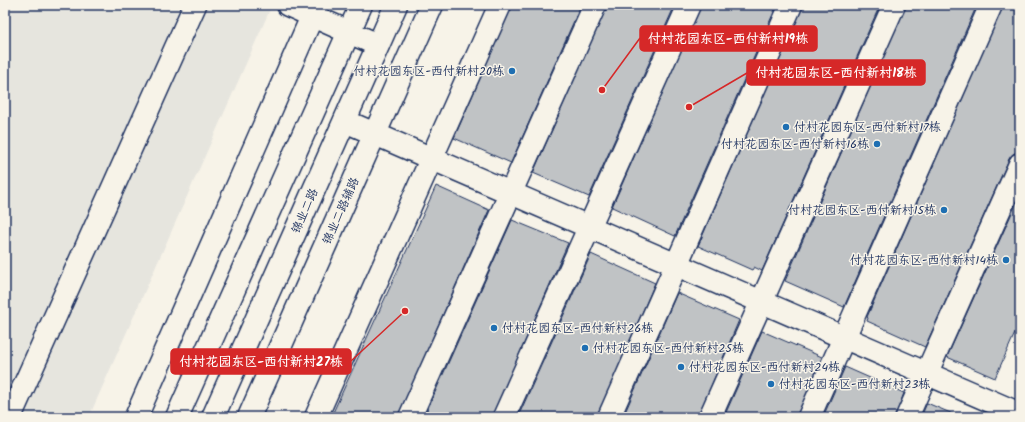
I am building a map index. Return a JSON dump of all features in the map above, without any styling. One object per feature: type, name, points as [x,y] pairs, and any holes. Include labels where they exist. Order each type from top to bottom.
[{"type":"street","points":[[10,417],[195,5]]},
{"type":"street","points":[[288,5],[315,10],[349,32],[378,45]]},
{"type":"street","points":[[177,417],[361,5]]},
{"type":"street","name":"锦业二路","points":[[213,417],[396,5]]},
{"type":"street","name":"锦业二路辅路","points":[[249,417],[432,5]]},
{"type":"street","points":[[316,417],[500,5]]},
{"type":"street","points":[[410,417],[595,5]]},
{"type":"street","points":[[504,417],[689,5]]},
{"type":"street","points":[[609,417],[792,5]]},
{"type":"street","points":[[710,417],[894,5]]},
{"type":"street","points":[[809,417],[992,5]]},
{"type":"street","points":[[136,417],[315,10]]},
{"type":"street","points":[[345,121],[511,194],[590,226],[677,266],[926,374],[1017,411]]},
{"type":"street","points":[[907,417],[1020,164]]},
{"type":"shaded area","points":[[5,5],[272,5],[89,417],[5,417]]},
{"type":"building","name":"付村花园东区-西付新村20栋","points":[[512,5],[581,5],[511,163],[454,138]]},
{"type":"building","points":[[607,5],[675,5],[589,197],[533,173]]},
{"type":"building","points":[[701,5],[777,5],[675,236],[612,207]]},
{"type":"building","name":"付村花园东区-西付新村17栋","points":[[803,5],[880,5],[762,271],[754,267],[752,270],[698,246]]},
{"type":"building","name":"付村花园东区-西付新村16栋","points":[[906,5],[977,5],[844,307],[785,281]]},
{"type":"building","name":"付村花园东区-西付新村15栋","points":[[1003,5],[1020,5],[1020,152],[1013,154],[1009,159],[925,347],[867,321],[867,317]]},
{"type":"building","points":[[436,186],[489,210],[398,417],[331,417]]},
{"type":"building","name":"付村花园东区-西付新村14栋","points":[[1020,195],[1020,322],[995,378],[947,357]]},
{"type":"building","name":"付村花园东区-西付新村26栋","points":[[512,220],[568,243],[492,417],[424,417]]},
{"type":"building","name":"付村花园东区-西付新村25栋","points":[[591,254],[655,283],[597,417],[518,417]]},
{"type":"building","name":"付村花园东区-西付新村24栋","points":[[677,293],[739,320],[698,417],[623,417]]},
{"type":"building","name":"付村花园东区-西付新村23栋","points":[[762,331],[822,357],[797,417],[724,417]]},
{"type":"building","points":[[845,367],[904,393],[895,417],[823,417]]},
{"type":"building","points":[[927,403],[960,417],[921,417]]},
{"type":"place","name":"付村花园东区-西付新村20栋","points":[[512,71]]},
{"type":"place","name":"付村花园东区-西付新村19栋","points":[[602,90]]},
{"type":"place","name":"付村花园东区-西付新村18栋","points":[[689,107]]},
{"type":"place","name":"付村花园东区-西付新村17栋","points":[[786,127]]},
{"type":"place","name":"付村花园东区-西付新村16栋","points":[[877,144]]},
{"type":"place","name":"付村花园东区-西付新村15栋","points":[[944,210]]},
{"type":"place","name":"付村花园东区-西付新村14栋","points":[[1006,260]]},
{"type":"place","name":"付村花园东区-西付新村27栋","points":[[405,311]]},
{"type":"place","name":"付村花园东区-西付新村26栋","points":[[494,328]]},
{"type":"place","name":"付村花园东区-西付新村25栋","points":[[585,348]]},
{"type":"place","name":"付村花园东区-西付新村24栋","points":[[681,367]]},
{"type":"place","name":"付村花园东区-西付新村23栋","points":[[771,384]]}]
